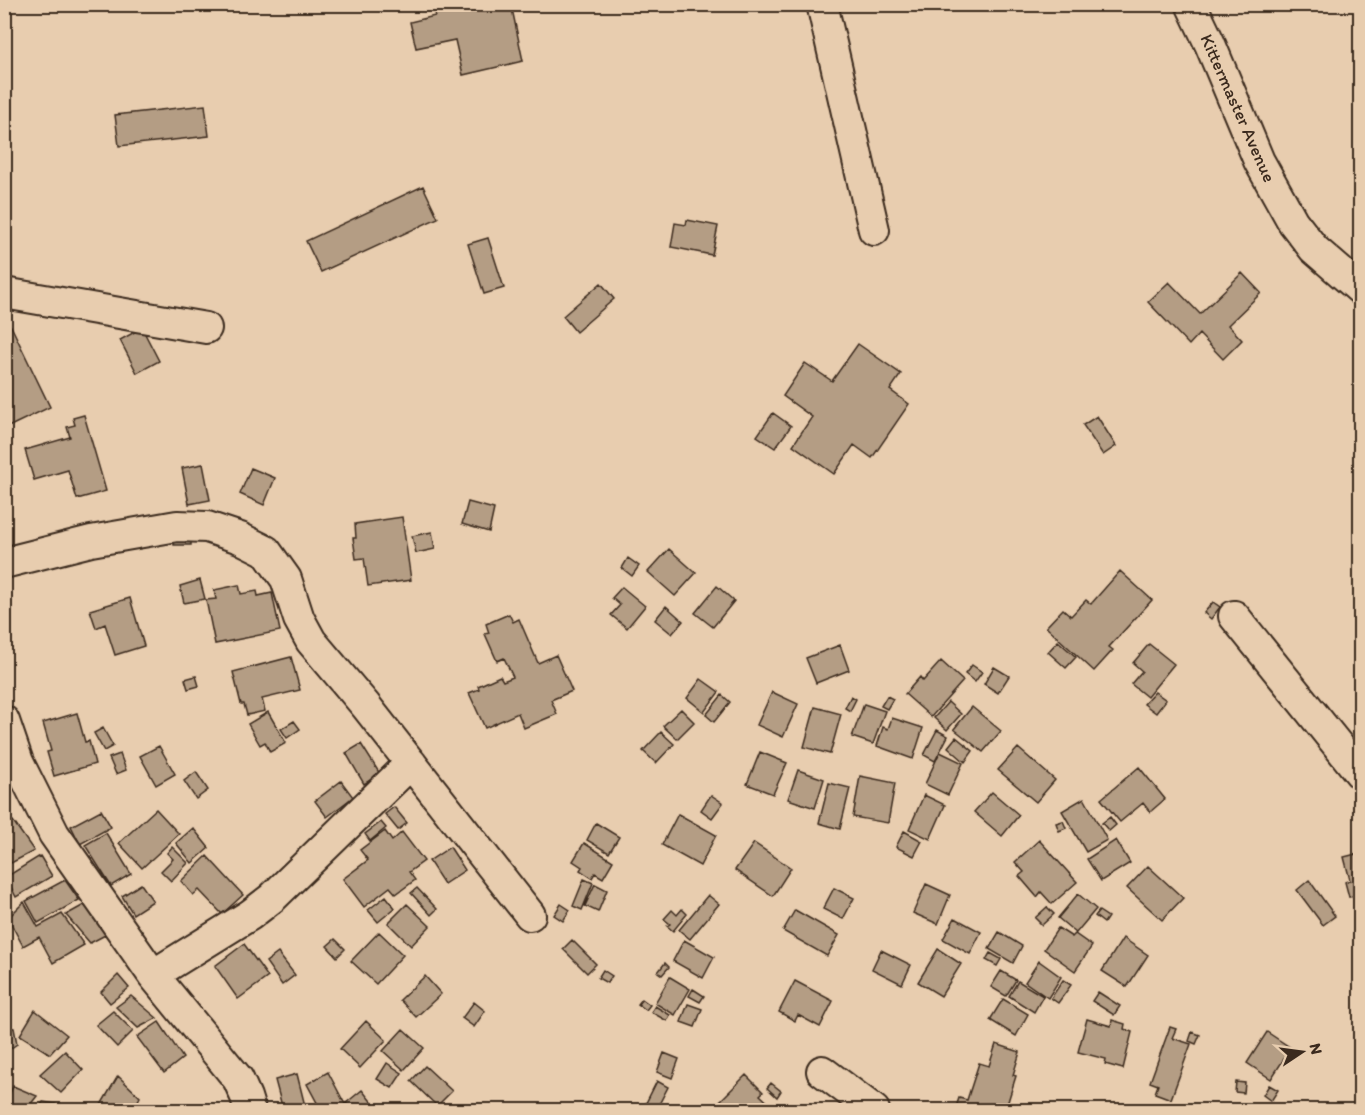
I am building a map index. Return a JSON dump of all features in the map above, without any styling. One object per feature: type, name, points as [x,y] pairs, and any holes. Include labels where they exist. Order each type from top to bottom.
[{"type":"street","points":[[822,4],[874,230]]},
{"type":"street","name":"Kittermaster Avenue","points":[[1191,4],[1259,161],[1293,222],[1314,249],[1360,289]]},
{"type":"street","points":[[4,293],[206,328]]},
{"type":"street","points":[[4,563],[91,541],[177,526],[207,528],[240,538],[266,551],[286,579],[299,619],[311,641],[366,706],[530,915]]},
{"type":"street","points":[[1234,616],[1360,773]]},
{"type":"street","points":[[4,721],[18,762],[54,834],[153,975],[238,1079],[250,1110]]},
{"type":"street","points":[[153,975],[250,915],[272,898],[411,763]]},
{"type":"street","points":[[822,1071],[874,1110]]},
{"type":"building","points":[[432,4],[511,4],[523,61],[463,75],[455,40],[416,48],[410,22],[435,16]]},
{"type":"building","points":[[205,105],[209,136],[119,146],[115,115]]},
{"type":"building","points":[[423,186],[438,218],[321,272],[306,241]]},
{"type":"building","points":[[687,220],[718,226],[712,255],[671,247],[675,223],[686,225]]},
{"type":"building","points":[[488,238],[504,288],[484,294],[468,244]]},
{"type":"building","points":[[1242,273],[1261,293],[1228,325],[1242,340],[1223,359],[1199,334],[1189,345],[1148,302],[1169,282],[1200,314]]},
{"type":"building","points":[[601,283],[614,299],[576,332],[563,316]]},
{"type":"building","points":[[11,326],[50,407],[4,429],[4,329]]},
{"type":"building","points":[[142,328],[159,361],[137,373],[120,340]]},
{"type":"building","points":[[858,344],[901,374],[890,390],[909,404],[872,458],[854,445],[834,474],[793,445],[812,417],[783,396],[805,363],[832,381]]},
{"type":"building","points":[[773,413],[791,426],[775,448],[757,436]]},
{"type":"building","points":[[84,415],[106,491],[77,499],[68,470],[34,480],[25,450],[70,437],[67,427],[75,425],[73,418]]},
{"type":"building","points":[[1097,416],[1116,446],[1103,455],[1083,425]]},
{"type":"building","points":[[203,464],[210,500],[189,504],[182,468]]},
{"type":"building","points":[[251,468],[275,478],[264,505],[240,494]]},
{"type":"building","points":[[468,502],[494,509],[489,532],[462,524]]},
{"type":"building","points":[[402,517],[411,580],[368,586],[364,558],[356,559],[353,538],[356,538],[355,524]]},
{"type":"building","points":[[174,532],[191,532],[191,545],[174,545]]},
{"type":"building","points":[[432,532],[435,549],[416,553],[412,536]]},
{"type":"building","points":[[669,549],[696,573],[675,596],[648,572]]},
{"type":"building","points":[[628,558],[639,566],[632,576],[622,568]]},
{"type":"building","points":[[1120,571],[1152,600],[1109,647],[1113,650],[1094,671],[1046,627],[1063,609],[1071,616],[1086,600],[1091,604]]},
{"type":"building","points":[[200,580],[205,599],[184,603],[180,586]]},
{"type":"building","points":[[239,585],[241,594],[257,591],[258,596],[272,593],[280,631],[215,644],[206,600],[216,599],[214,590]]},
{"type":"building","points":[[717,586],[734,601],[713,627],[695,613]]},
{"type":"building","points":[[622,587],[645,606],[627,628],[611,615],[620,605],[612,598]]},
{"type":"building","points":[[130,598],[144,646],[115,655],[105,624],[96,628],[90,610]]},
{"type":"building","points":[[1213,602],[1220,607],[1211,619],[1204,613]]},
{"type":"building","points":[[666,606],[683,621],[672,634],[655,620]]},
{"type":"building","points":[[509,614],[513,622],[519,619],[538,663],[556,655],[572,691],[551,700],[557,714],[524,728],[518,713],[485,728],[469,693],[479,689],[478,686],[500,676],[503,681],[513,677],[504,658],[497,661],[485,634],[489,633],[486,624]]},
{"type":"building","points":[[1058,641],[1076,657],[1066,668],[1048,652]]},
{"type":"building","points":[[1149,644],[1174,664],[1147,697],[1131,684],[1142,671],[1133,663]]},
{"type":"building","points":[[840,645],[849,670],[816,683],[806,658]]},
{"type":"building","points":[[291,657],[300,690],[262,699],[265,711],[247,715],[244,704],[241,704],[233,672]]},
{"type":"building","points":[[941,661],[963,681],[931,717],[905,694],[920,677],[923,681]]},
{"type":"building","points":[[972,665],[982,672],[975,682],[965,674]]},
{"type":"building","points":[[994,667],[1009,676],[998,693],[984,684]]},
{"type":"building","points":[[196,676],[199,686],[188,689],[185,679]]},
{"type":"building","points":[[701,679],[719,692],[704,712],[687,698]]},
{"type":"building","points":[[772,692],[798,704],[783,737],[757,725]]},
{"type":"building","points":[[1155,692],[1166,700],[1156,713],[1144,704]]},
{"type":"building","points":[[722,695],[730,702],[714,722],[706,715]]},
{"type":"building","points":[[851,696],[856,699],[850,711],[845,708]]},
{"type":"building","points":[[887,696],[893,699],[887,709],[881,706]]},
{"type":"building","points":[[948,702],[961,714],[947,730],[934,718]]},
{"type":"building","points":[[864,704],[885,711],[873,744],[852,737]]},
{"type":"building","points":[[815,707],[841,714],[830,754],[804,747]]},
{"type":"building","points":[[972,707],[1001,731],[983,752],[954,729]]},
{"type":"building","points":[[681,709],[694,722],[677,739],[663,726]]},
{"type":"building","points":[[268,712],[286,743],[270,752],[265,742],[260,745],[248,724]]},
{"type":"building","points":[[77,713],[85,742],[89,741],[95,764],[54,776],[47,752],[51,751],[43,723]]},
{"type":"building","points":[[892,718],[923,728],[913,759],[877,746],[883,727],[888,729]]},
{"type":"building","points":[[294,721],[300,729],[287,738],[281,729]]},
{"type":"building","points":[[103,728],[113,746],[104,751],[94,733]]},
{"type":"building","points":[[937,730],[948,736],[935,761],[924,755]]},
{"type":"building","points":[[661,732],[674,744],[656,763],[643,751]]},
{"type":"building","points":[[956,737],[973,751],[965,762],[948,747]]},
{"type":"building","points":[[361,744],[380,774],[364,784],[346,753]]},
{"type":"building","points":[[159,746],[175,774],[156,785],[140,756]]},
{"type":"building","points":[[1018,748],[1055,780],[1036,802],[998,770]]},
{"type":"building","points":[[760,752],[787,763],[773,794],[747,784]]},
{"type":"building","points":[[940,752],[963,763],[948,795],[925,784]]},
{"type":"building","points":[[120,754],[126,770],[116,774],[109,758]]},
{"type":"building","points":[[1139,767],[1165,799],[1150,812],[1143,803],[1120,822],[1101,799]]},
{"type":"building","points":[[798,770],[824,779],[815,808],[788,799]]},
{"type":"building","points":[[196,772],[208,790],[196,799],[184,781]]},
{"type":"building","points":[[860,776],[895,783],[888,823],[853,817]]},
{"type":"building","points":[[341,781],[353,797],[327,817],[315,801]]},
{"type":"building","points":[[829,783],[850,788],[840,829],[819,823]]},
{"type":"building","points":[[992,792],[1019,815],[1002,836],[974,812]]},
{"type":"building","points":[[711,795],[723,803],[712,818],[701,810]]},
{"type":"building","points":[[924,795],[945,805],[930,839],[909,829]]},
{"type":"building","points":[[1084,798],[1107,840],[1086,852],[1062,811]]},
{"type":"building","points":[[394,807],[407,823],[398,830],[385,814]]},
{"type":"building","points":[[156,809],[179,834],[142,868],[119,843]]},
{"type":"building","points":[[101,810],[111,827],[80,844],[71,826]]},
{"type":"building","points":[[678,814],[716,835],[700,866],[662,845]]},
{"type":"building","points":[[1110,817],[1116,825],[1109,831],[1102,823]]},
{"type":"building","points":[[13,821],[34,851],[11,863],[4,853],[4,826]]},
{"type":"building","points":[[1063,821],[1066,828],[1059,831],[1056,823]]},
{"type":"building","points":[[381,822],[386,828],[370,841],[365,834]]},
{"type":"building","points":[[596,823],[619,837],[609,853],[587,840]]},
{"type":"building","points":[[193,828],[209,848],[192,863],[176,843]]},
{"type":"building","points":[[385,831],[392,841],[402,832],[424,861],[409,872],[415,880],[396,894],[390,887],[364,907],[343,879],[368,860],[360,850]]},
{"type":"building","points":[[904,831],[922,841],[914,856],[896,847]]},
{"type":"building","points":[[106,833],[131,874],[111,886],[85,845]]},
{"type":"building","points":[[1039,840],[1077,882],[1052,904],[1041,892],[1037,897],[1019,876],[1024,872],[1015,862]]},
{"type":"building","points":[[1116,840],[1130,863],[1101,881],[1087,859]]},
{"type":"building","points":[[584,843],[613,861],[603,878],[595,873],[592,878],[580,870],[582,867],[573,861]]},
{"type":"building","points":[[754,843],[791,868],[773,896],[735,870]]},
{"type":"building","points":[[172,847],[188,863],[171,881],[161,871],[173,859],[167,853]]},
{"type":"building","points":[[450,847],[465,870],[444,884],[429,861]]},
{"type":"building","points":[[1360,853],[1360,903],[1358,895],[1349,897],[1345,882],[1350,880],[1344,857]]},
{"type":"building","points":[[40,856],[52,876],[16,897],[6,877]]},
{"type":"building","points":[[207,856],[243,895],[222,914],[199,890],[193,895],[181,881]]},
{"type":"building","points":[[1148,866],[1183,898],[1162,920],[1127,888]]},
{"type":"building","points":[[584,879],[593,883],[582,910],[573,906]]},
{"type":"building","points":[[65,880],[79,900],[38,923],[26,901]]},
{"type":"building","points":[[1309,880],[1335,916],[1323,925],[1297,890]]},
{"type":"building","points":[[141,884],[153,901],[133,914],[122,896]]},
{"type":"building","points":[[595,884],[607,890],[598,912],[585,906]]},
{"type":"building","points":[[926,884],[950,895],[938,924],[913,913]]},
{"type":"building","points":[[417,888],[437,909],[431,915],[411,893]]},
{"type":"building","points":[[834,888],[854,898],[843,919],[823,909]]},
{"type":"building","points":[[1078,894],[1096,909],[1076,933],[1058,918]]},
{"type":"building","points":[[708,895],[719,904],[690,939],[679,930]]},
{"type":"building","points":[[386,896],[395,908],[378,922],[368,910]]},
{"type":"building","points":[[24,902],[38,927],[62,914],[84,945],[53,963],[39,937],[23,946],[8,918]]},
{"type":"building","points":[[407,904],[430,926],[411,946],[388,923]]},
{"type":"building","points":[[561,904],[570,910],[563,921],[554,915]]},
{"type":"building","points":[[84,905],[111,932],[90,943],[66,915]]},
{"type":"building","points":[[1047,907],[1054,914],[1042,925],[1035,918]]},
{"type":"building","points":[[682,909],[687,914],[673,931],[664,919],[672,910],[677,915]]},
{"type":"building","points":[[795,910],[839,935],[827,956],[783,931]]},
{"type":"building","points":[[1099,911],[1108,917],[1104,923],[1095,916]]},
{"type":"building","points":[[955,918],[981,932],[970,954],[943,939]]},
{"type":"building","points":[[1058,928],[1072,937],[1075,934],[1092,946],[1075,971],[1044,949]]},
{"type":"building","points":[[379,932],[403,955],[376,984],[351,961]]},
{"type":"building","points":[[999,932],[1022,946],[1013,963],[989,949]]},
{"type":"building","points":[[1123,938],[1148,955],[1127,987],[1102,971]]},
{"type":"building","points":[[335,939],[345,949],[337,957],[327,946]]},
{"type":"building","points":[[572,940],[596,964],[587,973],[563,949]]},
{"type":"building","points":[[684,940],[714,957],[703,978],[673,961]]},
{"type":"building","points":[[244,944],[268,977],[238,999],[215,966]]},
{"type":"building","points":[[938,949],[961,964],[941,996],[918,982]]},
{"type":"building","points":[[881,950],[911,965],[902,984],[872,969]]},
{"type":"building","points":[[278,953],[295,975],[282,985],[266,962]]},
{"type":"building","points":[[990,953],[1001,959],[997,966],[986,960]]},
{"type":"building","points":[[1039,961],[1061,977],[1048,998],[1025,982]]},
{"type":"building","points":[[665,963],[669,967],[662,975],[658,972]]},
{"type":"building","points":[[603,970],[612,976],[607,983],[598,978]]},
{"type":"building","points":[[1001,971],[1016,980],[1006,996],[991,987]]},
{"type":"building","points":[[118,975],[129,988],[110,1003],[101,992]]},
{"type":"building","points":[[425,976],[441,994],[416,1017],[400,1000]]},
{"type":"building","points":[[670,977],[690,989],[675,1015],[655,1003]]},
{"type":"building","points":[[1063,980],[1071,985],[1058,1003],[1051,998]]},
{"type":"building","points":[[795,981],[833,1001],[820,1027],[798,1015],[795,1021],[779,1012]]},
{"type":"building","points":[[1018,981],[1043,996],[1034,1012],[1009,996]]},
{"type":"building","points":[[693,989],[704,996],[700,1002],[689,996]]},
{"type":"building","points":[[1098,992],[1120,1006],[1114,1015],[1092,1001]]},
{"type":"building","points":[[131,996],[157,1018],[138,1028],[116,1007]]},
{"type":"building","points":[[642,999],[650,1005],[646,1010],[638,1004]]},
{"type":"building","points":[[1003,999],[1028,1014],[1016,1036],[990,1020]]},
{"type":"building","points":[[474,1002],[485,1011],[474,1027],[462,1018]]},
{"type":"building","points":[[688,1004],[702,1009],[695,1027],[681,1022]]},
{"type":"building","points":[[655,1006],[670,1015],[667,1021],[651,1012]]},
{"type":"building","points":[[35,1010],[67,1035],[50,1054],[20,1035]]},
{"type":"building","points":[[113,1011],[133,1031],[117,1047],[96,1025]]},
{"type":"building","points":[[1087,1019],[1111,1026],[1112,1020],[1125,1024],[1124,1029],[1132,1032],[1123,1069],[1105,1064],[1106,1059],[1078,1052]]},
{"type":"building","points":[[366,1021],[386,1040],[360,1068],[340,1049]]},
{"type":"building","points":[[159,1022],[183,1058],[164,1073],[137,1037]]},
{"type":"building","points":[[5,1027],[14,1028],[17,1044],[4,1053]]},
{"type":"building","points":[[1170,1027],[1176,1029],[1172,1038],[1191,1044],[1171,1099],[1155,1093],[1158,1085],[1150,1082]]},
{"type":"building","points":[[403,1029],[424,1048],[404,1070],[383,1051]]},
{"type":"building","points":[[1192,1032],[1200,1035],[1196,1044],[1189,1041]]},
{"type":"building","points":[[1267,1032],[1291,1048],[1271,1079],[1247,1063]]},
{"type":"building","points":[[996,1044],[1020,1052],[1013,1075],[1016,1076],[1006,1108],[1013,1110],[955,1110],[959,1098],[967,1100],[979,1063],[989,1066]]},
{"type":"building","points":[[65,1051],[83,1070],[61,1093],[40,1074]]},
{"type":"building","points":[[664,1053],[679,1059],[672,1078],[657,1072]]},
{"type":"building","points":[[387,1063],[402,1073],[392,1088],[377,1079]]},
{"type":"building","points":[[425,1066],[452,1091],[437,1106],[411,1081]]},
{"type":"building","points":[[328,1072],[348,1110],[321,1110],[307,1084]]},
{"type":"building","points":[[297,1074],[306,1110],[283,1110],[275,1080]]},
{"type":"building","points":[[746,1075],[763,1092],[760,1095],[776,1110],[717,1110],[714,1107]]},
{"type":"building","points":[[118,1076],[140,1097],[133,1110],[98,1110]]},
{"type":"building","points":[[657,1081],[668,1087],[656,1110],[645,1105]]},
{"type":"building","points":[[1236,1082],[1245,1083],[1244,1093],[1235,1092]]},
{"type":"building","points":[[771,1083],[781,1091],[777,1097],[767,1088]]},
{"type":"building","points":[[1269,1085],[1278,1090],[1271,1101],[1263,1095]]},
{"type":"building","points":[[13,1086],[37,1096],[26,1110],[6,1103]]},
{"type":"building","points":[[362,1090],[378,1110],[353,1110],[346,1103]]},
{"type":"building","points":[[43,1102],[56,1104],[54,1110],[37,1110]]},
{"type":"building","points":[[685,1103],[693,1108],[692,1110],[680,1110]]}]
